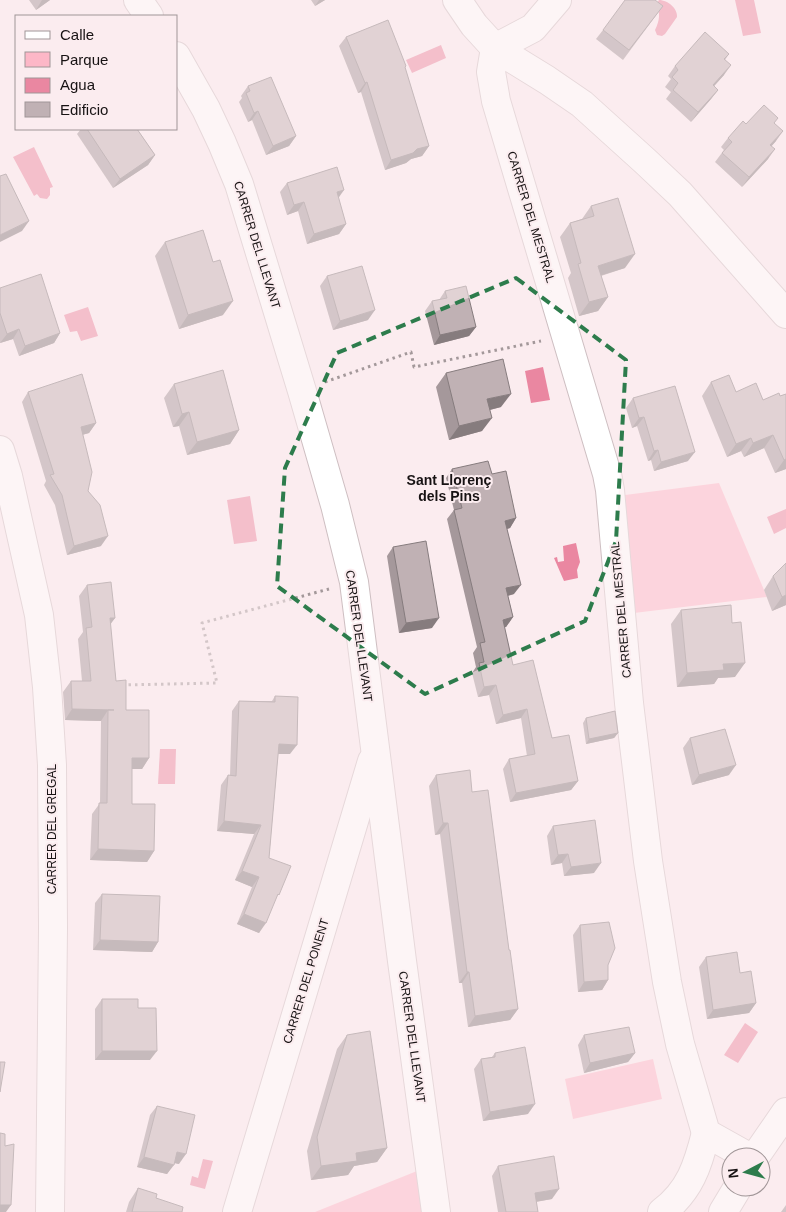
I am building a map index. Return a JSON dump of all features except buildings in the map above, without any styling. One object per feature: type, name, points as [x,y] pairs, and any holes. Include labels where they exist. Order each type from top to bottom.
[{"type":"street","points":[[138,0],[148,15]]},
{"type":"street","points":[[457,0],[474,25],[496,48],[582,104],[680,194],[786,314]]},
{"type":"street","points":[[496,48],[533,28],[558,0]]},
{"type":"street","name":"CARRER DEL MESTRAL","points":[[496,48],[491,72],[496,101],[608,474],[629,703],[648,861],[667,982],[680,1044],[706,1133]]},
{"type":"street","name":"CARRER DEL LLEVANT","points":[[178,60],[206,109],[239,184],[335,505],[354,582],[436,1212]]},
{"type":"street","name":"CARRER DEL GREGAL","points":[[0,450],[10,484],[39,615],[47,687],[52,784],[53,928],[50,1212]]},
{"type":"street","name":"CARRER DEL PONENT","points":[[237,1212],[375,750]]},
{"type":"street","points":[[762,1147],[786,1112]]},
{"type":"street","points":[[662,1212],[685,1190],[702,1152],[706,1133],[731,1147]]},
{"type":"street","points":[[723,1212],[732,1197]]},
{"type":"path","points":[[302,391],[411,352],[414,367],[566,336]]},
{"type":"path","points":[[113,685],[217,683],[202,624],[354,582]]},
{"type":"highlighted area","points":[[516,278],[626,360],[616,541],[585,621],[425,694],[277,586],[285,468],[337,353]]},
{"type":"green space","points":[[719,483],[767,597],[634,613],[625,495]]},
{"type":"green space","points":[[653,1059],[662,1099],[573,1119],[565,1079]]},
{"type":"green space","points":[[417,1171],[422,1212],[315,1212]]},
{"type":"water","points":[[659,0],[669,3],[677,14],[677,17],[662,36],[657,35],[655,30],[659,20],[657,3]]},
{"type":"water","points":[[735,0],[754,0],[761,33],[743,36]]},
{"type":"water","points":[[441,45],[446,58],[412,73],[406,60]]},
{"type":"water","points":[[34,147],[53,187],[50,188],[50,195],[47,199],[40,198],[37,194],[34,196],[13,157]]},
{"type":"water","points":[[88,307],[98,336],[81,341],[77,331],[70,332],[64,315]]},
{"type":"water","points":[[543,367],[550,400],[531,403],[525,371]]},
{"type":"water","points":[[250,496],[257,541],[234,544],[227,500]]},
{"type":"water","points":[[786,509],[786,528],[774,534],[767,517]]},
{"type":"water","points":[[576,543],[580,562],[577,570],[578,578],[564,581],[554,558],[557,557],[558,562],[564,561],[563,546]]},
{"type":"water","points":[[160,749],[176,749],[175,784],[158,784]]},
{"type":"water","points":[[745,1023],[758,1032],[738,1063],[724,1055]]},
{"type":"water","points":[[203,1159],[213,1161],[205,1189],[190,1185],[192,1176],[198,1178]]},
{"type":"district","name":"Sant Llorenç dels Pins","points":[[449,488]]}]
